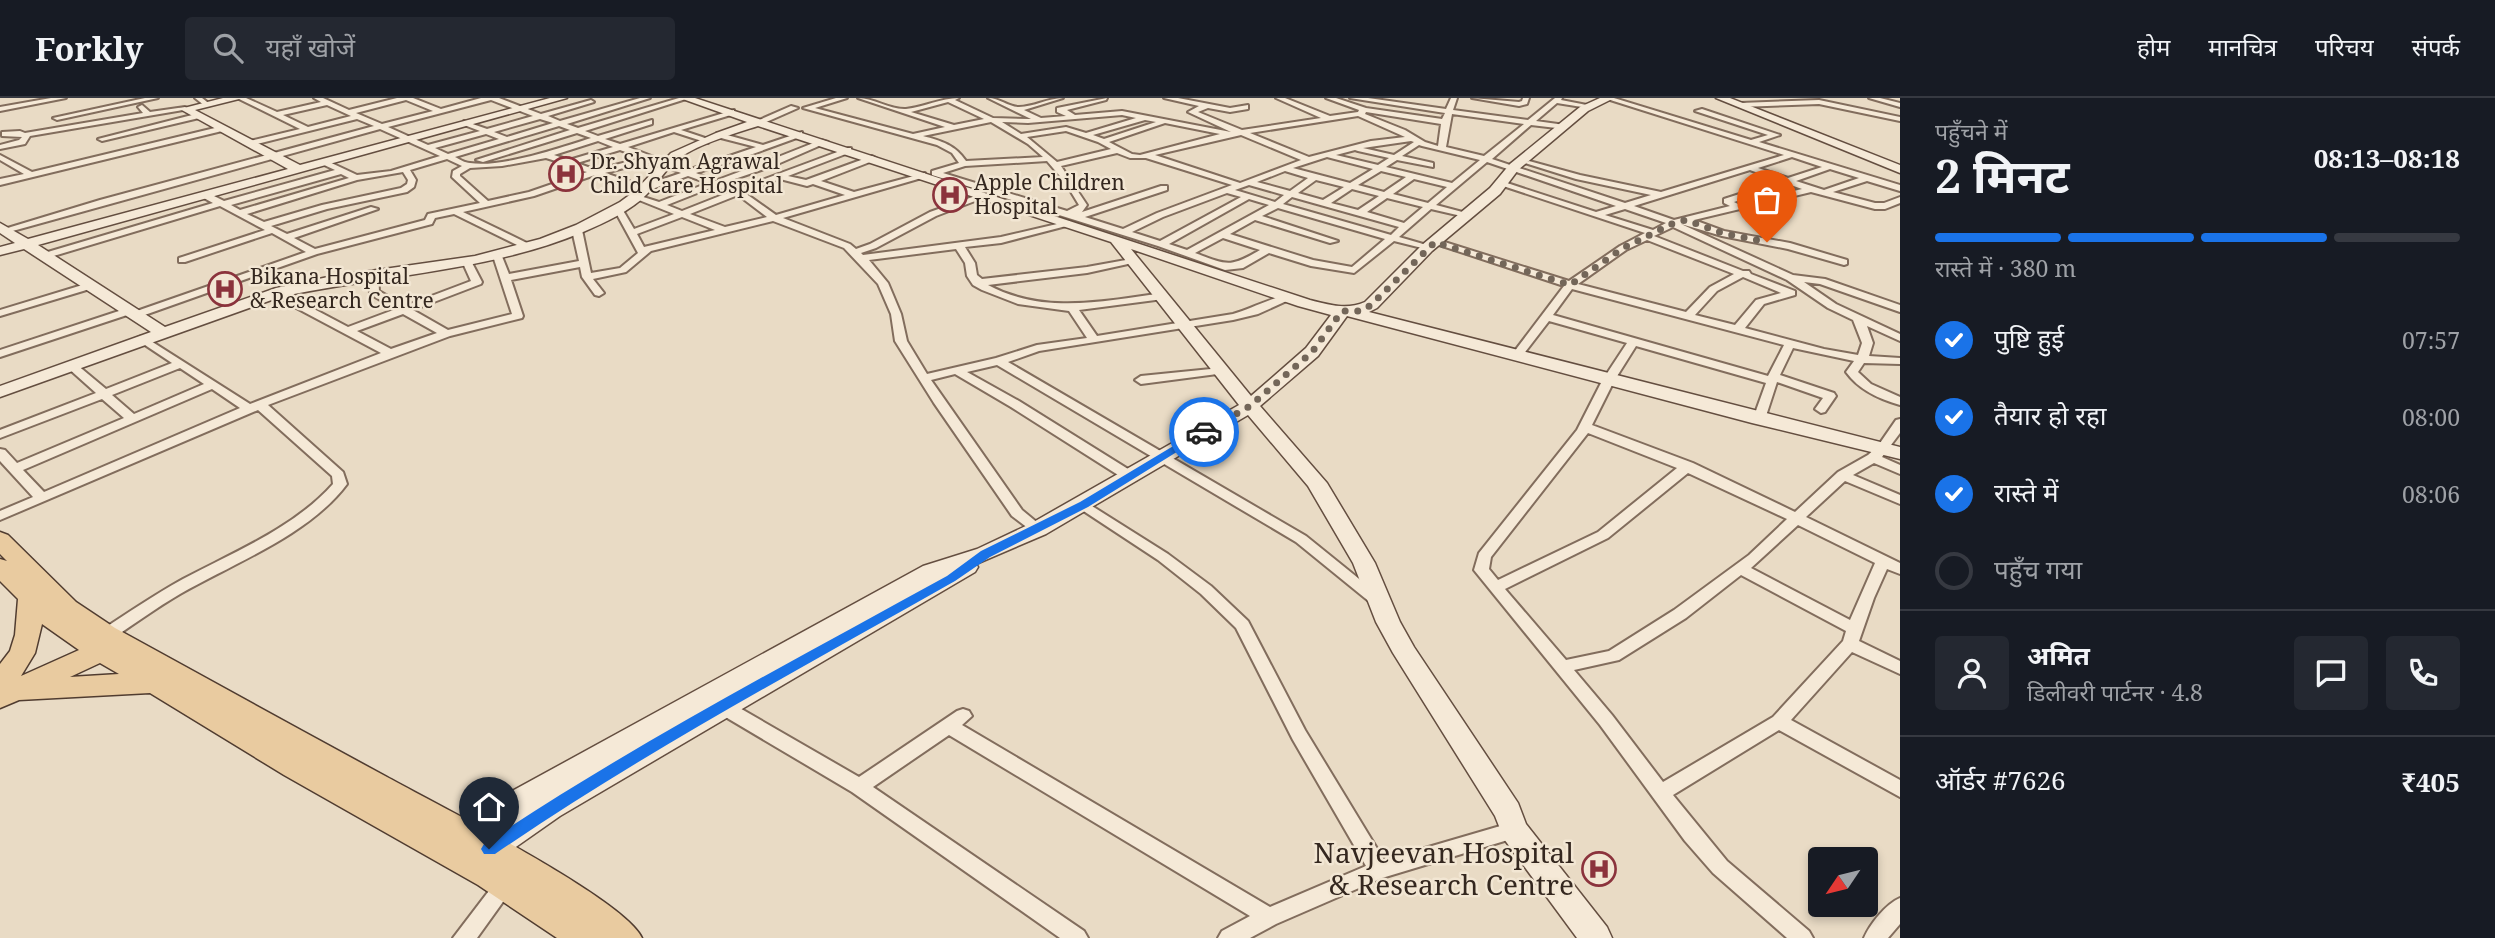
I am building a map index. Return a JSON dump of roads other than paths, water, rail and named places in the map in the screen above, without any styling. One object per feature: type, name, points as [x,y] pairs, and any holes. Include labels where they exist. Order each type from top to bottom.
[{"type":"main road","points":[[0,540],[47,590],[153,683],[322,782],[583,906],[625,938]]},
{"type":"main road","points":[[0,567],[56,622],[103,640],[465,848],[505,885],[559,918],[584,938]]},
{"type":"main road","points":[[4,688],[29,640],[30,598]]},
{"type":"main road","points":[[4,688],[103,640]]},
{"type":"main road","points":[[4,688],[153,683]]},
{"type":"street","points":[[0,109],[63,98]]},
{"type":"street","points":[[76,105],[108,98]]},
{"type":"street","points":[[57,118],[155,98]]},
{"type":"street","points":[[102,139],[191,113],[202,101],[239,98],[307,129]]},
{"type":"street","points":[[274,115],[340,98]]},
{"type":"street","points":[[296,124],[406,98],[440,111]]},
{"type":"street","points":[[3,228],[491,98],[562,123],[647,158],[670,161],[689,174],[740,193],[775,218],[859,255],[883,283],[896,314],[901,341],[924,378],[1017,513],[1038,529]]},
{"type":"street","points":[[0,251],[562,98]]},
{"type":"street","points":[[582,98],[705,141]]},
{"type":"street","points":[[240,213],[356,178],[405,169],[647,98]]},
{"type":"street","points":[[485,202],[456,177],[456,173],[467,165],[685,98],[1071,218],[1287,297],[1518,354],[1885,453],[1900,470]]},
{"type":"street","points":[[0,391],[276,293],[498,256],[577,230],[618,209],[643,191],[670,161],[705,141],[796,106],[844,98]]},
{"type":"street","points":[[861,98],[952,127]]},
{"type":"street","points":[[918,98],[934,103]]},
{"type":"street","points":[[995,100],[1011,98]]},
{"type":"street","points":[[1017,110],[1060,98]]},
{"type":"street","points":[[1168,98],[1230,110],[1247,106],[1236,101]]},
{"type":"street","points":[[1279,98],[1331,119]]},
{"type":"street","points":[[1294,104],[1312,98]]},
{"type":"street","points":[[1328,98],[1379,116],[1445,122]]},
{"type":"street","points":[[1344,103],[1354,98],[1387,100],[1562,127]]},
{"type":"street","points":[[1441,148],[1445,122],[1454,98]]},
{"type":"street","points":[[1475,98],[1523,104],[1527,98]]},
{"type":"street","points":[[1721,98],[1900,169]]},
{"type":"street","points":[[1842,98],[1839,100],[1865,106]]},
{"type":"street","points":[[1872,98],[1900,105]]},
{"type":"street","points":[[904,111],[952,99],[1020,136],[1068,180],[1083,205],[1071,218]]},
{"type":"street","points":[[1077,117],[1060,110],[1104,99]]},
{"type":"street","points":[[1220,234],[1311,263],[1354,270],[1558,99],[1602,100],[1657,113],[1900,188]]},
{"type":"street","points":[[135,100],[148,114]]},
{"type":"street","points":[[995,100],[1058,129]]},
{"type":"street","points":[[1379,116],[1387,100]]},
{"type":"street","points":[[465,848],[550,808],[713,702],[951,579],[985,554],[1084,505],[1250,406],[1312,352],[1346,312],[1371,305],[1431,245],[1501,184],[1518,164],[1562,127],[1602,100]]},
{"type":"street","points":[[1602,100],[1778,159]]},
{"type":"street","points":[[1689,111],[1745,107],[1783,100],[1819,102],[1900,119]]},
{"type":"street","points":[[323,101],[467,165],[502,164],[547,155],[649,122]]},
{"type":"street","points":[[427,148],[591,102]]},
{"type":"street","points":[[796,106],[947,146],[960,156],[964,164]]},
{"type":"street","points":[[1206,106],[1192,111],[1308,160]]},
{"type":"street","points":[[912,136],[992,120],[1077,117],[1121,109],[1146,117],[1231,134]]},
{"type":"street","points":[[1020,136],[1071,129],[1135,157],[1149,156],[1242,130],[1331,119],[1361,111]]},
{"type":"street","points":[[1699,111],[1776,135],[1737,146]]},
{"type":"street","points":[[566,164],[731,112]]},
{"type":"street","points":[[1657,113],[1678,112]]},
{"type":"street","points":[[2,133],[25,135],[148,114],[191,113],[298,169]]},
{"type":"street","points":[[249,144],[359,116]]},
{"type":"street","points":[[1379,116],[1416,140],[1441,148],[1663,195]]},
{"type":"street","points":[[1087,135],[1146,117]]},
{"type":"street","points":[[1103,141],[1167,120]]},
{"type":"street","points":[[467,123],[566,164],[643,191],[659,205],[726,231]]},
{"type":"street","points":[[0,182],[219,129]]},
{"type":"street","points":[[643,191],[799,134]]},
{"type":"street","points":[[0,147],[22,142],[27,137],[25,135]]},
{"type":"street","points":[[720,135],[762,147]]},
{"type":"street","points":[[1120,235],[1308,160],[1353,148],[1416,140]]},
{"type":"street","points":[[1325,203],[1416,140]]},
{"type":"street","points":[[659,205],[824,142]]},
{"type":"street","points":[[1353,148],[1430,165]]},
{"type":"street","points":[[632,233],[685,215],[848,150]]},
{"type":"street","points":[[587,277],[623,270],[648,248],[775,218],[964,164],[1051,162],[1118,150]]},
{"type":"street","points":[[742,155],[794,172]]},
{"type":"street","points":[[1327,155],[1452,186]]},
{"type":"street","points":[[1598,214],[1791,155]]},
{"type":"street","points":[[1149,156],[1246,185],[1292,194],[1405,226]]},
{"type":"street","points":[[0,157],[30,174]]},
{"type":"street","points":[[0,354],[314,252],[429,222],[431,216],[531,194],[647,158],[670,161]]},
{"type":"street","points":[[781,177],[802,184],[872,158]]},
{"type":"street","points":[[325,162],[356,178]]},
{"type":"street","points":[[1518,164],[1674,223],[1791,278],[1805,290],[1900,338]]},
{"type":"street","points":[[1749,167],[1811,189],[1882,206],[1900,200]]},
{"type":"street","points":[[1738,207],[1727,201],[1829,167]]},
{"type":"street","points":[[182,260],[332,205],[409,188],[412,180],[405,169]]},
{"type":"street","points":[[1285,169],[1467,216]]},
{"type":"street","points":[[44,256],[342,171]]},
{"type":"street","points":[[928,175],[984,195],[1071,218]]},
{"type":"street","points":[[1188,253],[1255,218],[1315,176]]},
{"type":"street","points":[[1360,213],[1413,176]]},
{"type":"street","points":[[1716,178],[1778,198]]},
{"type":"street","points":[[1826,192],[1867,178]]},
{"type":"street","points":[[814,181],[854,195]]},
{"type":"street","points":[[1547,198],[1601,182]]},
{"type":"street","points":[[175,183],[223,204],[314,252]]},
{"type":"street","points":[[1501,184],[1598,214],[1791,293]]},
{"type":"street","points":[[859,255],[1001,240],[1164,188]]},
{"type":"street","points":[[1518,354],[1570,285],[1623,248],[1674,223],[1811,189]]},
{"type":"street","points":[[1229,191],[1393,239],[1431,245],[1738,329],[1861,359],[1900,361]]},
{"type":"street","points":[[1146,193],[1159,198]]},
{"type":"street","points":[[859,255],[933,214],[984,195]]},
{"type":"street","points":[[1161,244],[1249,196]]},
{"type":"street","points":[[1172,202],[1185,207]]},
{"type":"street","points":[[287,237],[374,209]]},
{"type":"street","points":[[618,209],[643,253]]},
{"type":"street","points":[[453,210],[528,247]]},
{"type":"street","points":[[1255,218],[1333,241]]},
{"type":"street","points":[[1686,220],[1722,233],[1790,246],[1844,262]]},
{"type":"street","points":[[3,228],[163,333]]},
{"type":"street","points":[[577,230],[587,277],[599,293]]},
{"type":"street","points":[[1120,235],[1161,244],[1234,268],[1268,249]]},
{"type":"street","points":[[1120,235],[1134,260],[1221,371],[1317,483],[1364,563],[1405,653],[1508,812],[1514,830],[1596,938]]},
{"type":"street","points":[[959,246],[970,263],[977,283],[1018,301],[1072,308],[1163,296]]},
{"type":"street","points":[[0,516],[389,353],[446,334],[518,316],[498,256]]},
{"type":"street","points":[[977,283],[1087,270],[1134,260]]},
{"type":"street","points":[[348,331],[477,282],[467,261]]},
{"type":"street","points":[[505,278],[584,263]]},
{"type":"street","points":[[1689,315],[1709,291],[1720,283],[1768,267]]},
{"type":"street","points":[[373,275],[374,292],[446,334]]},
{"type":"street","points":[[1791,278],[1821,281],[1900,309]]},
{"type":"street","points":[[0,313],[89,286]]},
{"type":"street","points":[[1738,329],[1760,302],[1805,290]]},
{"type":"street","points":[[276,293],[389,353]]},
{"type":"street","points":[[924,378],[999,361],[1037,348],[1254,312],[1287,297]]},
{"type":"street","points":[[1072,308],[1094,340]]},
{"type":"street","points":[[1547,317],[1830,396],[1821,409]]},
{"type":"street","points":[[1858,319],[1869,345],[1868,352],[1852,373],[1856,380],[1900,401]]},
{"type":"street","points":[[103,640],[170,593],[286,528],[332,495],[340,484],[338,475],[255,407],[212,384],[144,340]]},
{"type":"street","points":[[1633,342],[1608,380],[1586,427],[1484,556],[1481,569],[1662,792],[1692,835],[1720,867],[1802,938]]},
{"type":"street","points":[[1759,419],[1790,342]]},
{"type":"street","points":[[999,361],[1301,539],[1380,602]]},
{"type":"street","points":[[0,434],[181,364]]},
{"type":"street","points":[[72,366],[133,419]]},
{"type":"street","points":[[957,371],[1027,411],[1131,477]]},
{"type":"street","points":[[1142,380],[1221,371]]},
{"type":"street","points":[[15,469],[212,384]]},
{"type":"street","points":[[1562,667],[1613,656],[1680,614],[1740,568],[1843,475],[1885,453],[1900,423]]},
{"type":"street","points":[[1586,427],[1688,466],[1796,516],[1900,569]]},
{"type":"street","points":[[0,453],[42,498]]},
{"type":"street","points":[[1495,588],[1603,535],[1688,466]]},
{"type":"street","points":[[1843,475],[1900,500]]},
{"type":"street","points":[[1084,505],[1163,557],[1206,590],[1242,625],[1299,735],[1380,870]]},
{"type":"street","points":[[1662,792],[1779,722],[1853,636],[1866,598],[1884,561]]},
{"type":"street","points":[[1740,568],[1853,636],[1900,668]]},
{"type":"street","points":[[713,702],[859,787],[1077,938]]},
{"type":"street","points":[[859,787],[956,721],[1269,917]]},
{"type":"street","points":[[1779,722],[1900,789]]},
{"type":"street","points":[[1229,938],[1269,917],[1380,870],[1514,830]]},
{"type":"street","points":[[464,938],[505,885]]},
{"type":"street","points":[[1875,938],[1900,908]]},
{"type":"place","name":"Dr. Shyam Agrawal Child Care Hospital","points":[[566,174]]},
{"type":"place","name":"Apple Children Hospital","points":[[950,195]]},
{"type":"place","name":"Bikana Hospital & Research Centre","points":[[225,289]]},
{"type":"place","name":"Navjeevan Hospital & Research Centre","points":[[1599,869]]}]
